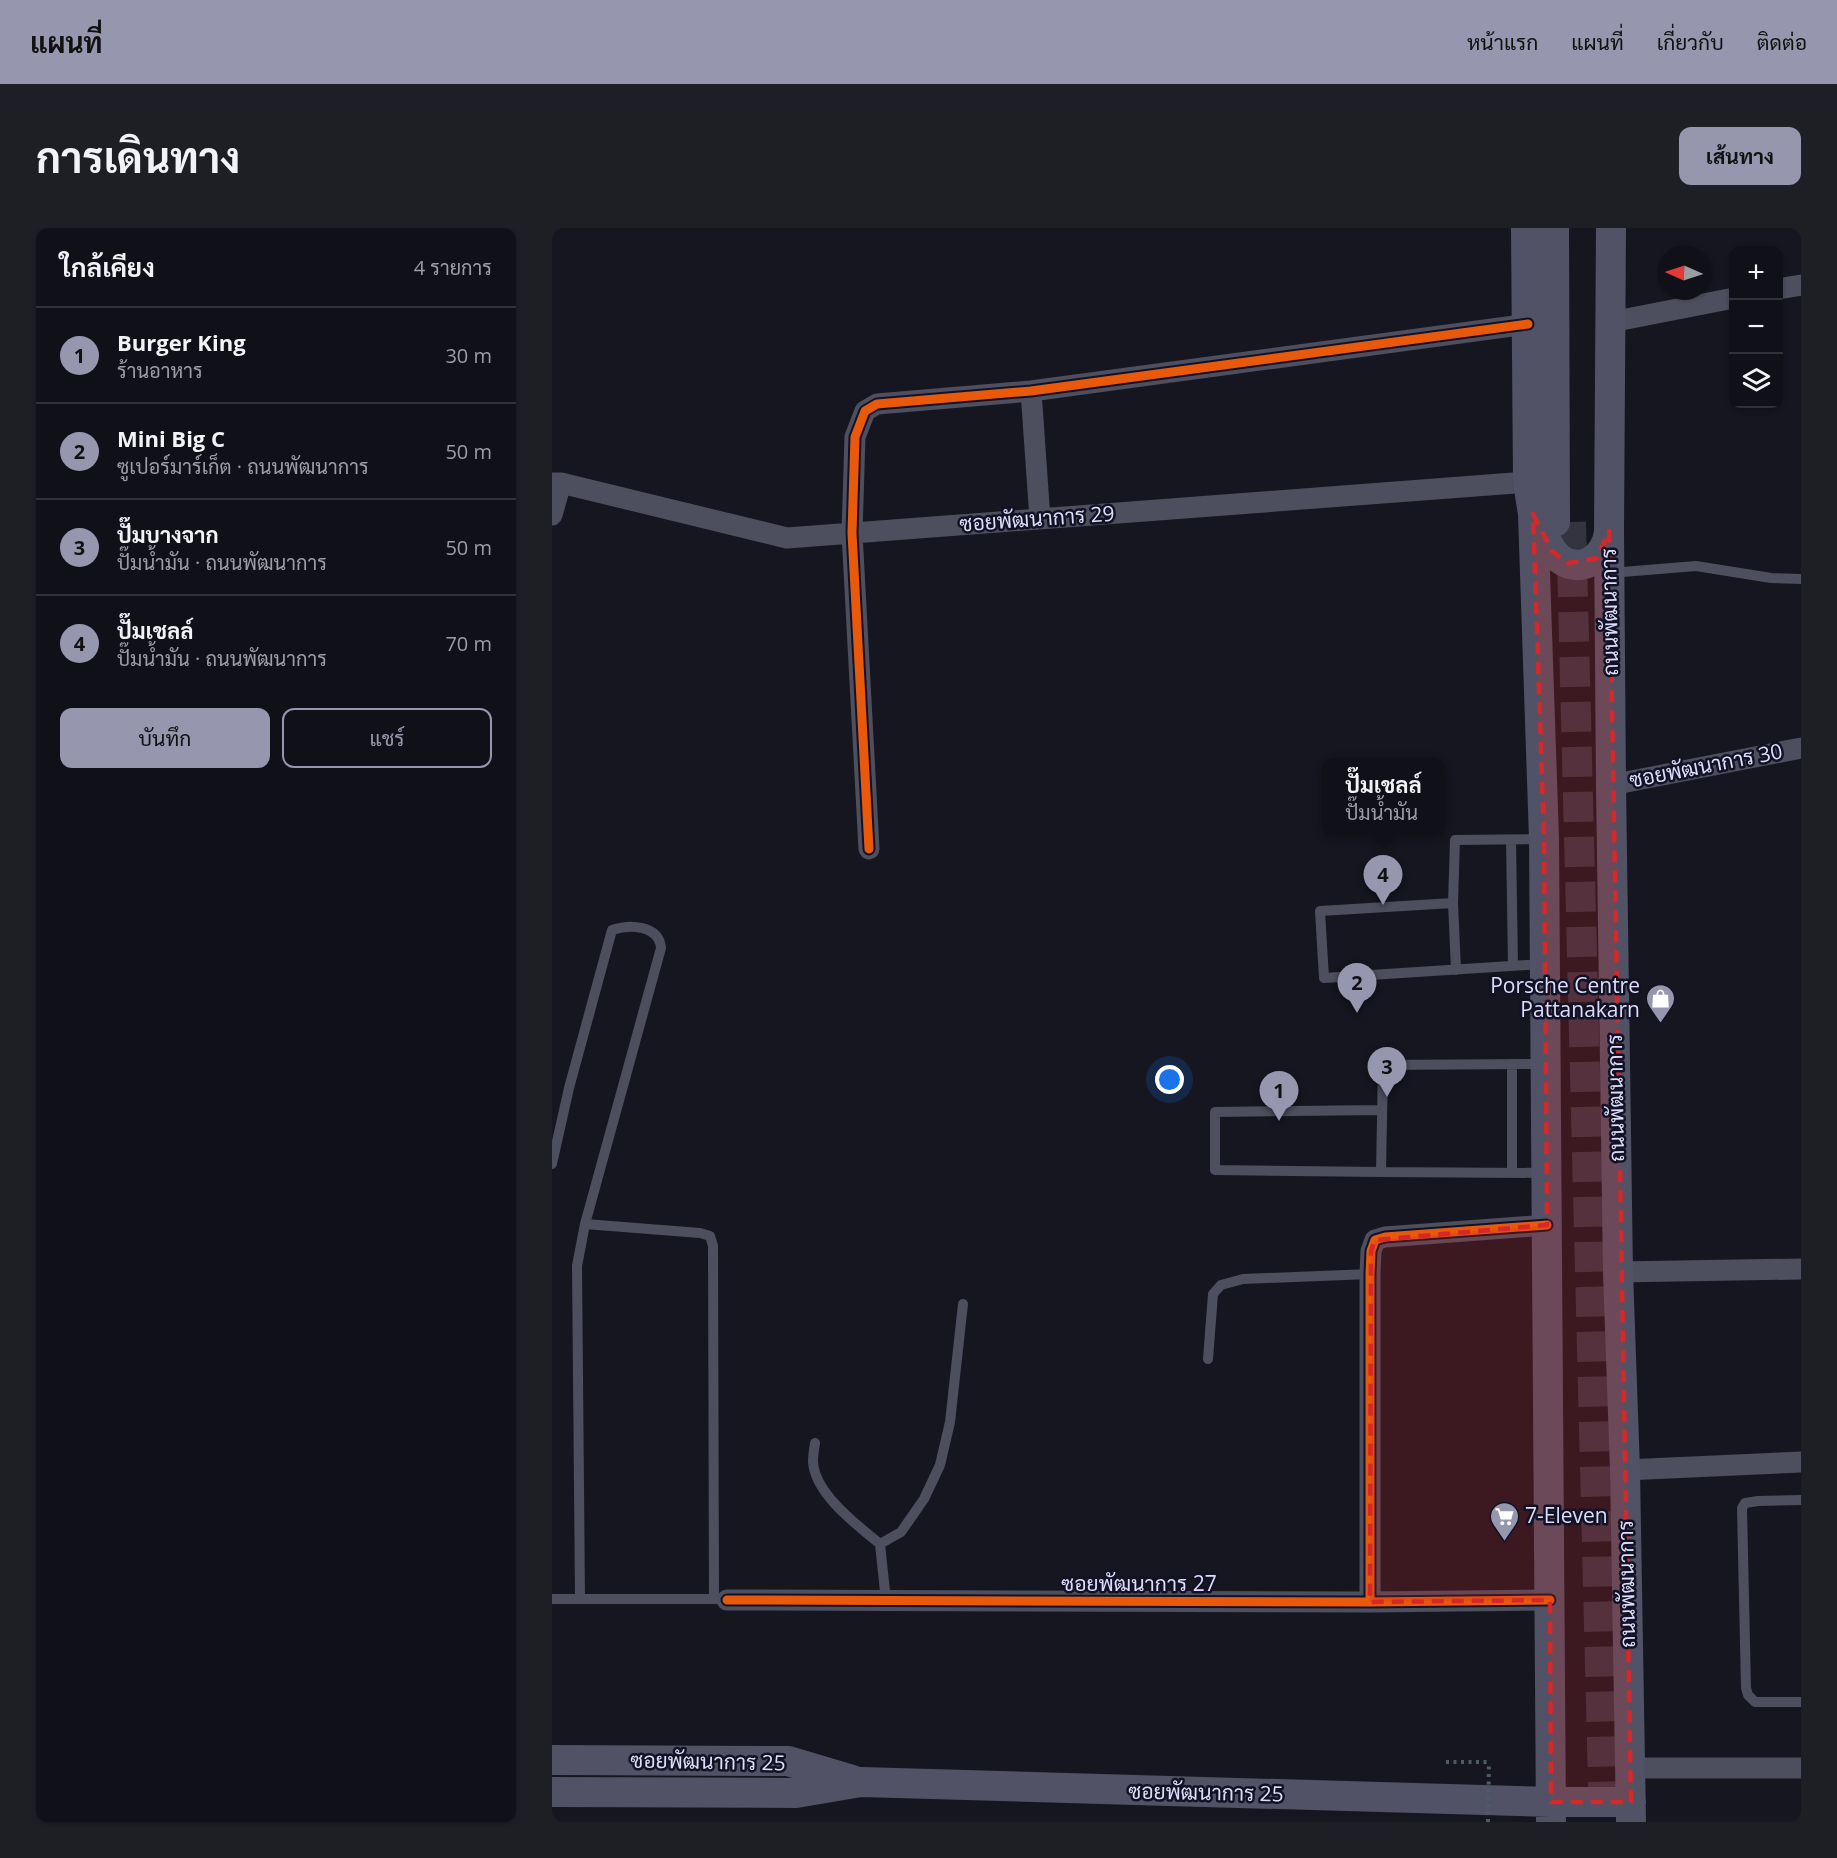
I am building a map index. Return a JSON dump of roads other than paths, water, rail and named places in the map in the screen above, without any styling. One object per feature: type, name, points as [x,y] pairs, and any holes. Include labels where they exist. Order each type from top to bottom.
[{"type":"main road","points":[[1526,228],[1528,482],[1553,519]]},
{"type":"main road","points":[[1551,1812],[1544,839],[1553,519],[1554,228]]},
{"type":"main road","points":[[1574,228],[1552,551],[1568,563],[1588,563],[1597,558],[1608,541],[1609,531]]},
{"type":"main road","name":"ถนนพัฒนาการ","points":[[1611,228],[1609,573],[1618,1272],[1625,1470],[1629,1698],[1637,1716],[1639,1768],[1634,1816]]},
{"type":"main road","points":[[1629,1698],[1634,1816]]},
{"type":"main road","name":"ซอยพัฒนาการ 25","points":[[552,1760],[788,1761],[861,1782]]},
{"type":"main road","name":"ซอยพัฒนาการ 25","points":[[552,1792],[796,1793],[861,1782],[1302,1795],[1634,1816]]},
{"type":"main road","points":[[1302,1795],[1313,1817],[1313,1822]]},
{"type":"street","points":[[1783,289],[1801,285]]},
{"type":"street","points":[[1611,322],[1729,299]]},
{"type":"street","points":[[869,849],[852,533],[855,437],[865,411],[877,404],[1031,391],[1528,324]]},
{"type":"street","points":[[1031,391],[1040,519]]},
{"type":"street","name":"ซอยพัฒนาการ 29","points":[[556,483],[787,538],[1528,482]]},
{"type":"street","points":[[552,515],[556,483]]},
{"type":"street","name":"ซอยพัฒนาการ 30","points":[[1611,785],[1801,747]]},
{"type":"street","points":[[1370,1602],[1370,1274],[1371,1251],[1375,1240],[1385,1237],[1547,1225]]},
{"type":"street","points":[[1618,1272],[1801,1269]]},
{"type":"street","points":[[1625,1470],[1801,1462]]},
{"type":"street","name":"ซอยพัฒนาการ 27","points":[[721,1599],[1370,1602],[1550,1600]]},
{"type":"street","points":[[1639,1768],[1801,1768]]},
{"type":"lane","points":[[1609,573],[1696,567],[1771,578],[1801,579]]},
{"type":"lane","points":[[1456,970],[1453,903],[1455,840],[1544,839]]},
{"type":"lane","points":[[1511,840],[1513,966]]},
{"type":"lane","points":[[1453,903],[1320,911],[1324,978],[1545,964]]},
{"type":"lane","points":[[552,1164],[569,1088],[612,930],[624,926],[652,931],[660,939],[661,948],[585,1224],[577,1266],[580,1598]]},
{"type":"lane","points":[[1512,1064],[1512,1173]]},
{"type":"lane","points":[[1381,1172],[1383,1065],[1546,1064]]},
{"type":"lane","points":[[1383,1110],[1215,1112],[1215,1170],[1546,1173]]},
{"type":"lane","points":[[552,1599],[721,1599],[713,1246],[710,1236],[700,1233],[585,1224]]},
{"type":"lane","points":[[1208,1359],[1213,1294],[1221,1285],[1243,1280],[1370,1274]]},
{"type":"lane","points":[[880,1544],[901,1532],[924,1499],[940,1465],[950,1422],[963,1304]]},
{"type":"lane","points":[[815,1443],[813,1463],[822,1487],[848,1518],[880,1544],[886,1601]]},
{"type":"lane","points":[[1801,1500],[1758,1501],[1745,1503],[1742,1508],[1748,1695],[1755,1702],[1801,1702]]},
{"type":"tunnel","points":[[1571,522],[1604,1822]]},
{"type":"place","name":"ปั๊มเชลล์","points":[[1383,905]]},
{"type":"place","name":"Mini Big C","points":[[1357,1013]]},
{"type":"place","name":"Porsche Centre Pattanakarn","points":[[1661,1024]]},
{"type":"place","name":"ปั๊มบางจาก","points":[[1387,1097]]},
{"type":"place","name":"Burger King","points":[[1279,1121]]},
{"type":"place","name":"7-Eleven","points":[[1504,1542]]}]
